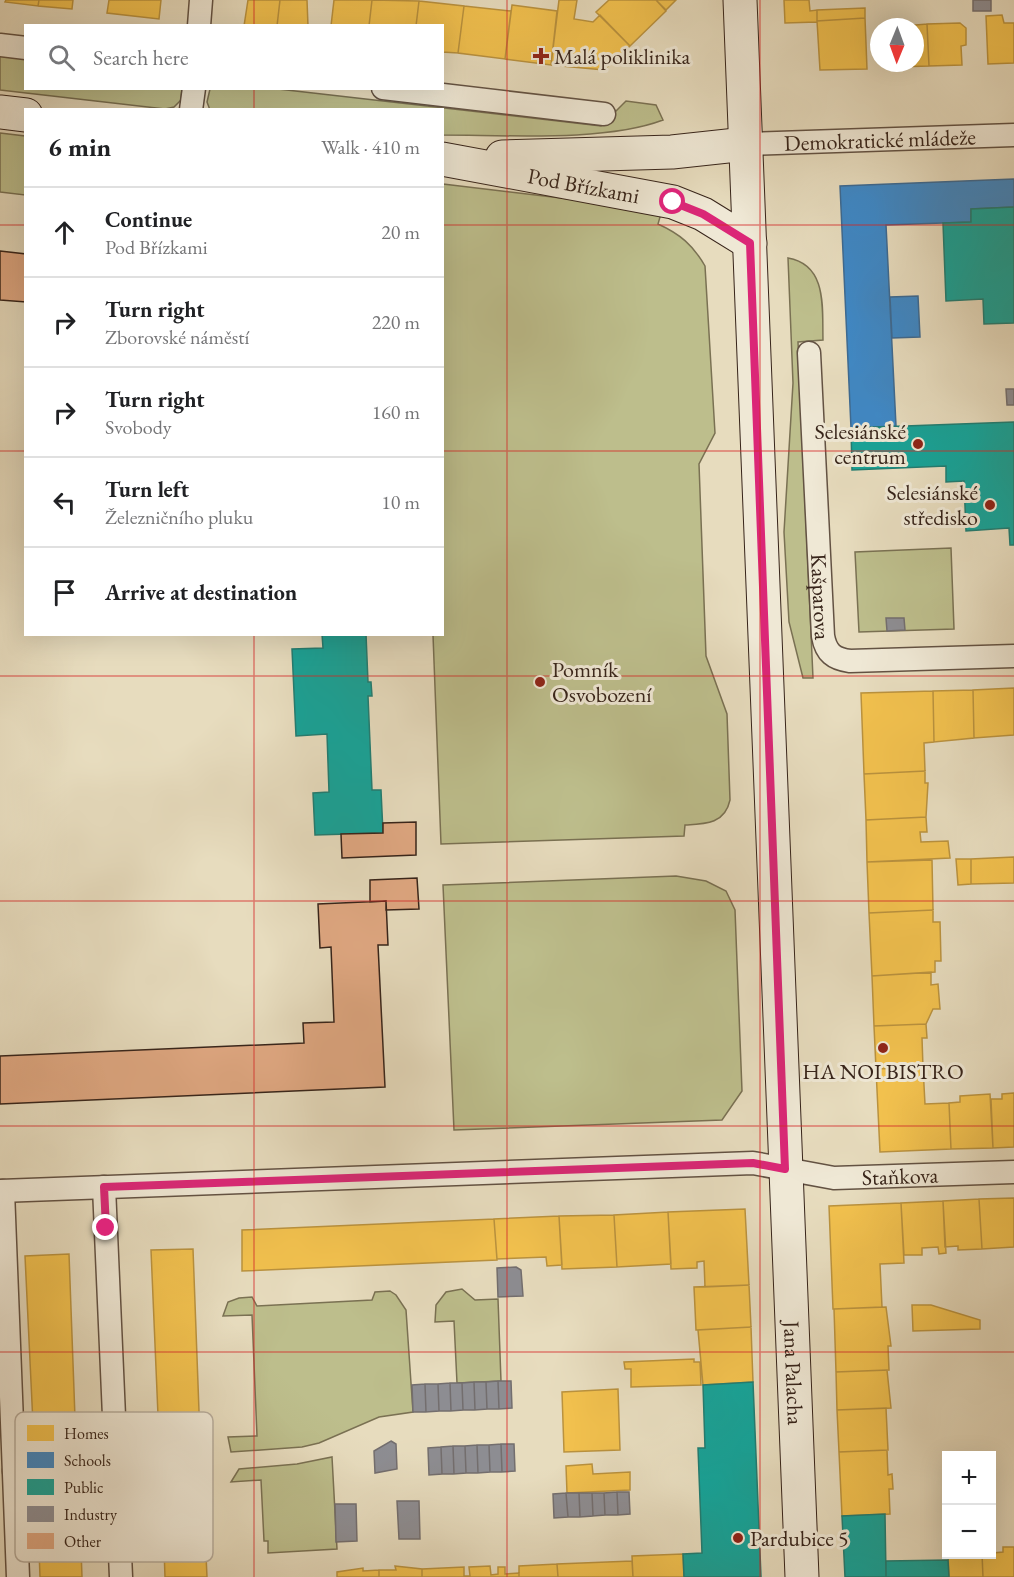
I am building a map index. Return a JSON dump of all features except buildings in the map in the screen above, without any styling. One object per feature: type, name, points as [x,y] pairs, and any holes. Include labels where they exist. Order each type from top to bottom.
[{"type":"main road","name":"Jana Palacha","points":[[740,0],[802,1577]]},
{"type":"main road","points":[[0,112],[24,115]]},
{"type":"main road","name":"Pod Břízkami","points":[[444,159],[672,152],[746,144]]},
{"type":"main road","name":"Pod Břízkami","points":[[444,159],[673,202],[703,214],[750,243]]},
{"type":"street","points":[[199,24],[201,0]]},
{"type":"street","points":[[0,45],[24,48]]},
{"type":"street","points":[[191,108],[194,90]]},
{"type":"street","points":[[400,90],[604,114]]},
{"type":"street","name":"Demokratické mládeže","points":[[746,144],[1014,135]]},
{"type":"street","name":"Kašparova","points":[[809,353],[823,636],[827,650],[836,658],[850,661],[1014,656]]},
{"type":"street","name":"Staňkova","points":[[1,1191],[741,1163],[768,1165],[834,1178],[1014,1172]]},
{"type":"street","points":[[104,1187],[114,1412]]},
{"type":"street","points":[[1,1191],[4,1300],[15,1498]]},
{"type":"street","points":[[17,1562],[18,1577]]},
{"type":"street","points":[[120,1562],[121,1577]]},
{"type":"green space","points":[[0,56],[24,59],[24,90],[182,90],[181,100],[174,107],[156,108],[0,90]]},
{"type":"green space","points":[[210,90],[287,90],[444,108],[209,108],[207,102]]},
{"type":"green space","points":[[626,101],[656,105],[663,120],[613,132],[525,136],[444,135],[444,108],[601,126]]},
{"type":"green space","points":[[0,133],[24,136],[24,195],[0,192]]},
{"type":"green space","points":[[444,184],[662,210],[658,224],[685,241],[705,266],[715,433],[699,464],[706,656],[727,714],[730,800],[724,814],[719,818],[707,823],[685,825],[684,836],[441,844],[433,636],[444,636]]},
{"type":"green space","points":[[788,258],[801,262],[810,269],[820,290],[822,302],[823,340],[798,342],[813,678],[803,678],[789,622],[784,532],[793,383]]},
{"type":"green space","points":[[951,548],[954,629],[859,632],[855,552]]},
{"type":"green space","points":[[676,876],[706,881],[726,891],[735,910],[742,1091],[722,1120],[454,1130],[443,885]]},
{"type":"green space","points":[[462,1289],[475,1300],[498,1299],[501,1381],[457,1383],[454,1321],[435,1322],[436,1305],[446,1292]]},
{"type":"green space","points":[[390,1291],[396,1295],[406,1310],[413,1412],[379,1417],[319,1443],[302,1447],[231,1452],[228,1437],[257,1436],[252,1315],[223,1316],[228,1302],[252,1297],[257,1306],[372,1300],[375,1292]]},
{"type":"green space","points":[[332,1457],[337,1549],[268,1553],[268,1541],[264,1541],[261,1480],[231,1482],[239,1469],[297,1464]]},
{"type":"place","name":"Malá poliklinika","points":[[541,56]]},
{"type":"place","name":"Selesiánské centrum","points":[[918,444]]},
{"type":"place","name":"Selesiánské středisko","points":[[990,505]]},
{"type":"place","name":"Pomník Osvobození","points":[[540,682]]},
{"type":"place","name":"HA NOI BISTRO","points":[[883,1048]]},
{"type":"place","name":"Pardubice 5","points":[[738,1538]]},
{"type":"route","points":[[106,1228],[104,1187],[753,1163],[785,1169],[750,243],[703,214],[673,202]]}]
